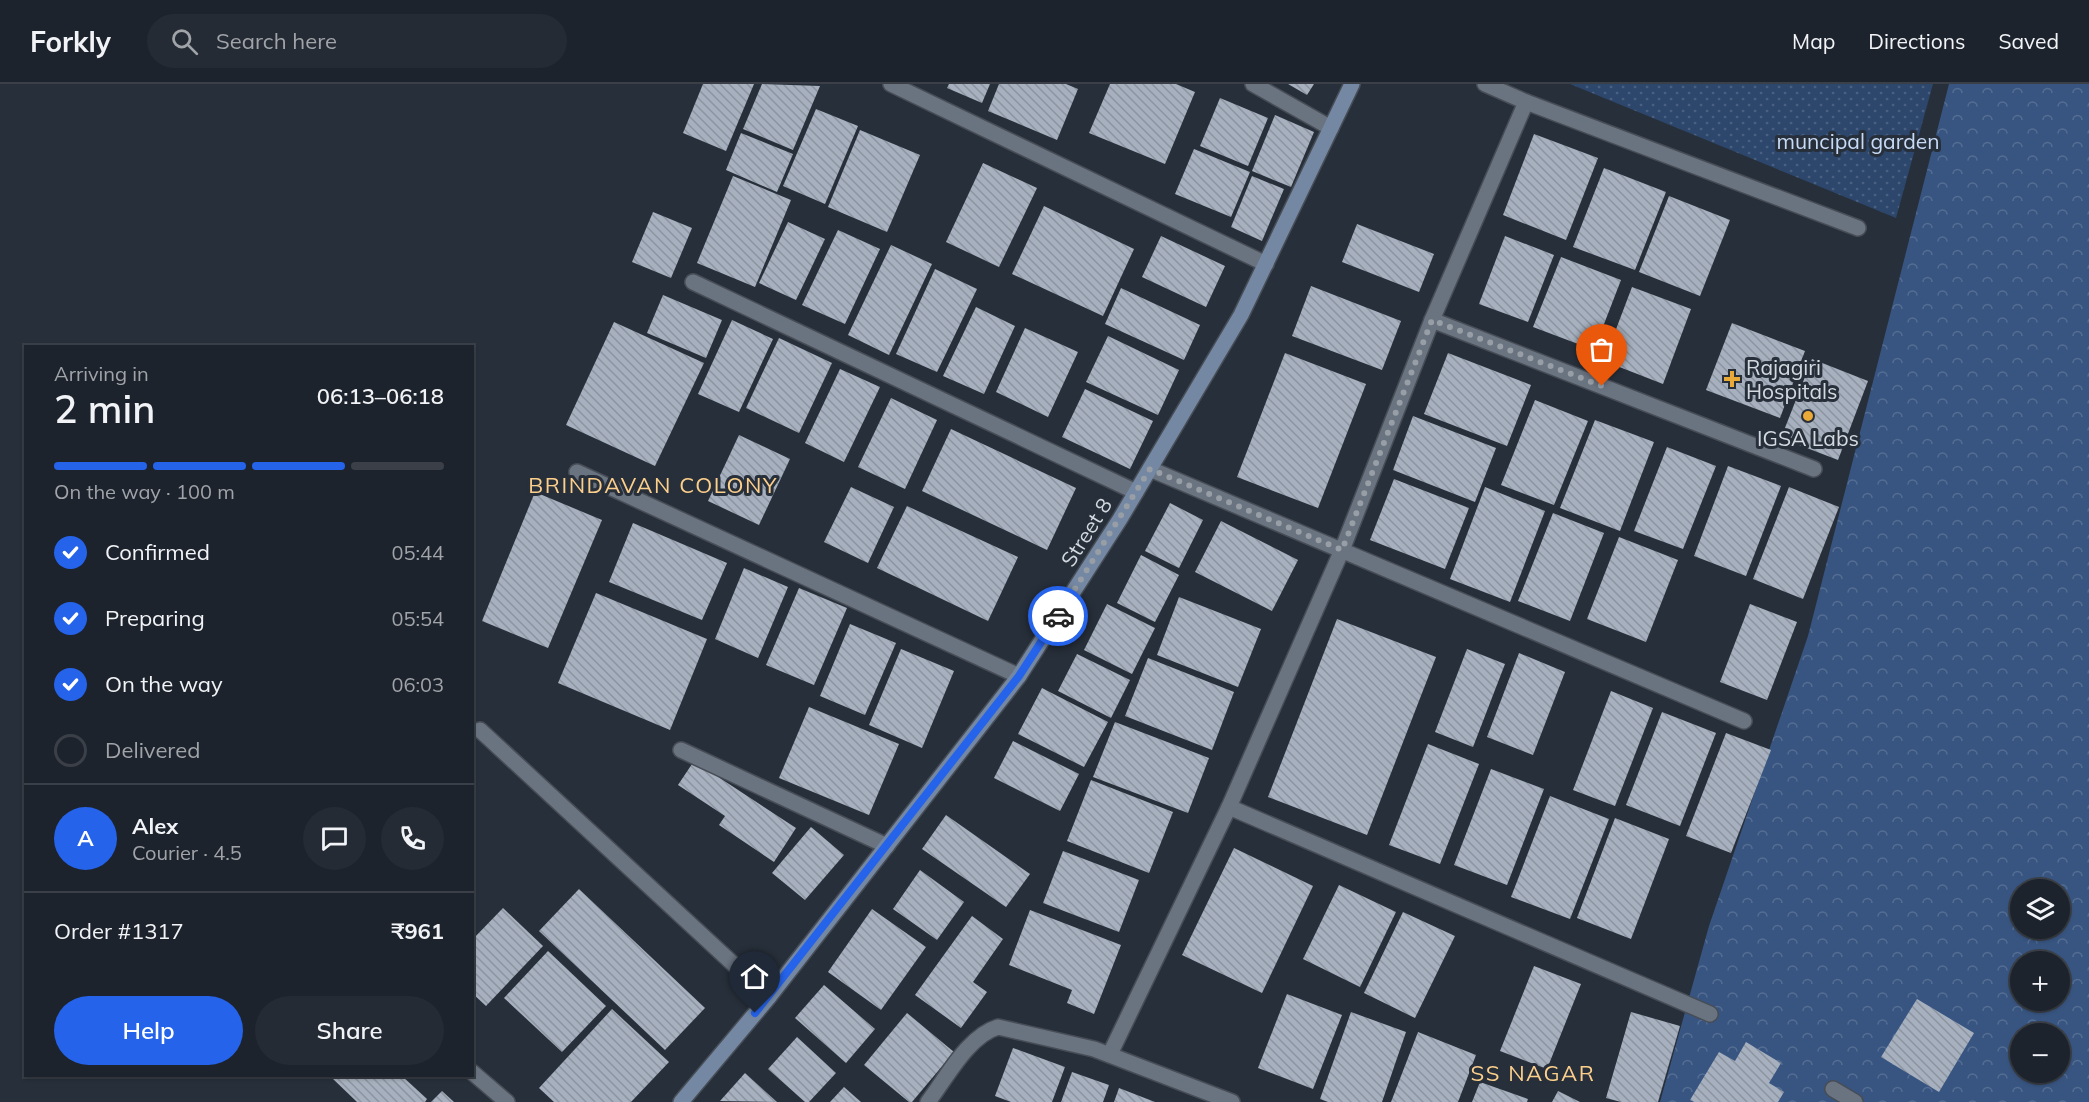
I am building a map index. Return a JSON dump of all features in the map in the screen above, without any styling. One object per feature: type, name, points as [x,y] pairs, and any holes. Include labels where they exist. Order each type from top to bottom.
[{"type":"street","points":[[891,84],[1266,264]]},
{"type":"street","points":[[1253,84],[1331,128]]},
{"type":"street","name":"Street 8","points":[[681,1102],[769,997],[1019,676],[1136,492],[1241,315],[1352,84]]},
{"type":"street","points":[[1485,84],[1526,102],[1858,228]]},
{"type":"street","points":[[1110,1054],[1229,807],[1342,550],[1432,320],[1526,102]]},
{"type":"street","points":[[693,282],[1136,492]]},
{"type":"street","points":[[1432,320],[1814,469]]},
{"type":"street","points":[[1150,469],[1744,721]]},
{"type":"street","points":[[577,472],[1019,676]]},
{"type":"street","points":[[480,730],[769,997]]},
{"type":"street","points":[[681,750],[887,846]]},
{"type":"street","points":[[1229,807],[1710,1014]]},
{"type":"street","points":[[928,1102],[975,1041],[986,1031],[998,1027],[1110,1054],[1232,1102]]},
{"type":"street","points":[[474,1074],[507,1102]]},
{"type":"street","points":[[1833,1089],[1855,1102]]},
{"type":"green space","name":"muncipal garden","points":[[1570,84],[1933,84],[1896,218]]},
{"type":"green space","points":[[1949,84],[2089,84],[2089,1102],[1660,1102],[1709,926],[1808,636]]},
{"type":"building","points":[[703,84],[754,84],[726,151],[683,133]]},
{"type":"building","points":[[762,84],[820,86],[793,150],[743,129]]},
{"type":"building","points":[[949,84],[990,84],[982,103],[947,88]]},
{"type":"building","points":[[999,84],[1066,84],[1078,89],[1057,140],[988,111]]},
{"type":"building","points":[[1110,84],[1176,84],[1195,92],[1165,164],[1089,133]]},
{"type":"building","points":[[1288,84],[1314,84],[1307,95]]},
{"type":"building","points":[[1220,98],[1268,118],[1248,166],[1200,146]]},
{"type":"building","points":[[816,109],[858,126],[825,204],[783,186]]},
{"type":"building","points":[[1275,115],[1314,132],[1291,187],[1252,171]]},
{"type":"building","points":[[860,130],[920,155],[887,232],[828,207]]},
{"type":"building","points":[[741,133],[793,154],[777,192],[726,170]]},
{"type":"building","points":[[1534,134],[1598,158],[1566,240],[1503,215]]},
{"type":"building","points":[[1194,149],[1250,172],[1231,217],[1175,194]]},
{"type":"building","points":[[983,163],[1037,188],[999,267],[946,242]]},
{"type":"building","points":[[1604,168],[1666,192],[1635,270],[1573,247]]},
{"type":"building","points":[[733,176],[791,200],[755,287],[697,263]]},
{"type":"building","points":[[1252,176],[1284,189],[1262,241],[1231,227]]},
{"type":"building","points":[[1669,196],[1730,220],[1700,296],[1639,272]]},
{"type":"building","points":[[1044,206],[1134,249],[1103,316],[1012,274]]},
{"type":"building","points":[[653,212],[692,228],[671,278],[632,262]]},
{"type":"building","points":[[788,222],[825,239],[796,300],[759,283]]},
{"type":"building","points":[[1357,224],[1434,254],[1419,292],[1342,262]]},
{"type":"building","points":[[838,230],[880,249],[845,324],[802,305]]},
{"type":"building","points":[[1161,236],[1225,266],[1206,307],[1142,277]]},
{"type":"building","points":[[1505,236],[1554,255],[1528,322],[1479,304]]},
{"type":"building","points":[[891,245],[932,264],[889,355],[848,335]]},
{"type":"building","points":[[1561,257],[1621,280],[1594,350],[1533,327]]},
{"type":"building","points":[[935,269],[977,289],[937,372],[896,354]]},
{"type":"building","points":[[1311,286],[1401,321],[1382,370],[1292,336]]},
{"type":"building","points":[[1632,287],[1691,309],[1663,384],[1604,361]]},
{"type":"building","points":[[1121,288],[1200,325],[1184,360],[1105,324]]},
{"type":"building","points":[[663,295],[722,320],[706,358],[647,333]]},
{"type":"building","points":[[976,307],[1015,326],[984,394],[943,376]]},
{"type":"building","points":[[732,320],[773,339],[739,412],[698,394]]},
{"type":"building","points":[[614,322],[704,363],[655,466],[566,425]]},
{"type":"building","points":[[1732,323],[1805,351],[1780,418],[1706,390]]},
{"type":"building","points":[[1025,328],[1078,352],[1048,417],[996,392]]},
{"type":"building","points":[[1108,336],[1179,370],[1158,415],[1086,382]]},
{"type":"building","points":[[779,338],[832,363],[799,433],[746,408]]},
{"type":"building","points":[[1285,353],[1366,384],[1318,508],[1237,477]]},
{"type":"building","points":[[1448,353],[1531,385],[1507,446],[1424,414]]},
{"type":"building","points":[[1812,359],[1868,381],[1838,460],[1781,438]]},
{"type":"building","points":[[840,369],[880,387],[844,462],[805,443]]},
{"type":"building","points":[[1085,389],[1153,421],[1130,469],[1062,437]]},
{"type":"building","points":[[891,398],[937,420],[905,489],[858,467]]},
{"type":"building","points":[[1535,400],[1588,421],[1554,505],[1501,485]]},
{"type":"building","points":[[1413,416],[1496,448],[1475,502],[1393,470]]},
{"type":"building","points":[[1595,420],[1654,442],[1620,531],[1560,508]]},
{"type":"building","points":[[951,429],[1076,488],[1047,550],[922,491]]},
{"type":"building","points":[[739,435],[790,459],[759,525],[708,501]]},
{"type":"building","points":[[1667,447],[1716,466],[1683,549],[1634,531]]},
{"type":"building","points":[[1728,466],[1781,486],[1746,576],[1694,556]]},
{"type":"building","points":[[1394,479],[1469,508],[1445,569],[1370,540]]},
{"type":"building","points":[[851,487],[894,507],[868,563],[824,542]]},
{"type":"building","points":[[1485,487],[1545,511],[1510,602],[1450,579]]},
{"type":"building","points":[[1789,487],[1839,507],[1803,599],[1753,579]]},
{"type":"building","points":[[535,492],[602,520],[548,648],[482,621]]},
{"type":"building","points":[[1170,503],[1203,520],[1179,568],[1145,551]]},
{"type":"building","points":[[907,506],[1018,557],[988,621],[877,568]]},
{"type":"building","points":[[1553,513],[1604,533],[1570,621],[1518,601]]},
{"type":"building","points":[[1221,521],[1298,560],[1272,611],[1195,572]]},
{"type":"building","points":[[633,523],[727,563],[702,620],[609,582]]},
{"type":"building","points":[[1619,537],[1678,560],[1646,642],[1587,619]]},
{"type":"building","points":[[1141,555],[1179,575],[1155,622],[1117,603]]},
{"type":"building","points":[[744,568],[788,587],[758,658],[715,639]]},
{"type":"building","points":[[799,588],[847,608],[814,685],[766,665]]},
{"type":"building","points":[[596,593],[707,639],[670,730],[558,683]]},
{"type":"building","points":[[1179,597],[1261,629],[1238,687],[1157,655]]},
{"type":"building","points":[[1107,604],[1155,628],[1132,674],[1084,650]]},
{"type":"building","points":[[1750,604],[1797,622],[1767,700],[1720,682]]},
{"type":"building","points":[[1337,619],[1436,657],[1367,835],[1268,797]]},
{"type":"building","points":[[850,624],[896,643],[865,715],[820,696]]},
{"type":"building","points":[[901,649],[954,671],[922,748],[869,725]]},
{"type":"building","points":[[1467,649],[1505,664],[1473,747],[1435,732]]},
{"type":"building","points":[[1519,653],[1565,672],[1533,755],[1487,737]]},
{"type":"building","points":[[1077,654],[1130,680],[1111,718],[1058,691]]},
{"type":"building","points":[[1148,658],[1234,692],[1212,750],[1125,716]]},
{"type":"building","points":[[1042,688],[1108,722],[1084,767],[1018,734]]},
{"type":"building","points":[[1611,691],[1653,708],[1615,806],[1573,790]]},
{"type":"building","points":[[809,707],[899,744],[869,815],[779,778]]},
{"type":"building","points":[[1662,712],[1716,733],[1680,826],[1626,805]]},
{"type":"building","points":[[1115,722],[1209,758],[1188,813],[1093,777]]},
{"type":"building","points":[[1726,733],[1771,750],[1731,853],[1686,836]]},
{"type":"building","points":[[1013,741],[1079,774],[1060,811],[994,778]]},
{"type":"building","points":[[1428,744],[1479,764],[1440,864],[1389,845]]},
{"type":"building","points":[[694,761],[796,828],[774,862],[719,825],[725,816],[678,785]]},
{"type":"building","points":[[1491,769],[1544,789],[1507,885],[1454,865]]},
{"type":"building","points":[[1091,780],[1173,812],[1149,873],[1067,841]]},
{"type":"building","points":[[1550,796],[1609,819],[1570,919],[1511,897]]},
{"type":"building","points":[[946,815],[1030,874],[1006,907],[922,849]]},
{"type":"building","points":[[1615,818],[1669,839],[1631,939],[1577,918]]},
{"type":"building","points":[[811,827],[844,855],[805,900],[772,873]]},
{"type":"building","points":[[1234,848],[1313,886],[1262,993],[1182,955]]},
{"type":"building","points":[[1063,851],[1139,880],[1119,932],[1043,903]]},
{"type":"building","points":[[920,870],[964,902],[937,940],[893,909]]},
{"type":"building","points":[[1339,885],[1396,912],[1360,987],[1303,959]]},
{"type":"building","points":[[579,889],[705,1008],[665,1050],[539,931]]},
{"type":"building","points":[[503,908],[543,946],[486,1006],[474,995],[474,938]]},
{"type":"building","points":[[872,909],[926,947],[881,1010],[828,972]]},
{"type":"building","points":[[1030,910],[1121,945],[1094,1014],[1067,1003],[1072,990],[1009,965]]},
{"type":"building","points":[[1403,912],[1455,936],[1415,1018],[1364,993]]},
{"type":"building","points":[[972,916],[1003,939],[973,982],[987,992],[961,1028],[915,995]]},
{"type":"building","points":[[548,951],[606,1006],[562,1052],[504,998]]},
{"type":"building","points":[[1534,966],[1581,984],[1547,1069],[1500,1051]]},
{"type":"building","points":[[824,985],[875,1029],[846,1063],[795,1018]]},
{"type":"building","points":[[1287,994],[1342,1015],[1313,1089],[1258,1068]]},
{"type":"building","points":[[1917,999],[1974,1033],[1939,1092],[1881,1057]]},
{"type":"building","points":[[612,1009],[669,1062],[631,1102],[554,1102],[539,1088]]},
{"type":"building","points":[[1351,1012],[1406,1032],[1382,1102],[1328,1102],[1320,1099]]},
{"type":"building","points":[[1631,1012],[1680,1026],[1658,1102],[1621,1102],[1606,1098]]},
{"type":"building","points":[[907,1013],[954,1052],[912,1102],[909,1102],[864,1065]]},
{"type":"building","points":[[1418,1032],[1476,1055],[1458,1102],[1391,1102]]},
{"type":"building","points":[[797,1037],[836,1073],[809,1102],[805,1102],[768,1069]]},
{"type":"building","points":[[1746,1042],[1781,1063],[1769,1083],[1784,1092],[1778,1102],[1694,1102],[1690,1100],[1719,1052],[1735,1061]]},
{"type":"building","points":[[1013,1048],[1065,1067],[1052,1102],[1011,1102],[995,1096]]},
{"type":"building","points":[[1072,1072],[1109,1085],[1103,1102],[1061,1102]]},
{"type":"building","points":[[745,1073],[777,1102],[720,1101]]},
{"type":"building","points":[[403,1077],[427,1099],[425,1102],[357,1102],[332,1078]]},
{"type":"building","points":[[1480,1082],[1528,1099],[1527,1102],[1472,1102]]},
{"type":"building","points":[[844,1087],[861,1102],[830,1102]]},
{"type":"building","points":[[1119,1088],[1155,1102],[1114,1102]]},
{"type":"building","points":[[442,1091],[454,1102],[431,1102]]},
{"type":"building","points":[[1558,1091],[1580,1102],[1552,1102]]},
{"type":"way so far","points":[[1058,616],[1150,469],[1342,550],[1432,320],[1602,386]]},
{"type":"place","name":"Rajagiri Hospitals","points":[[1732,379]]},
{"type":"place","name":"IGSA Labs","points":[[1808,416]]},
{"type":"district","name":"BRINDAVAN COLONY","points":[[653,485]]},
{"type":"district","name":"SS NAGAR","points":[[1533,1073]]},
{"type":"route","points":[[755,1013],[1019,676],[1058,616]]}]
